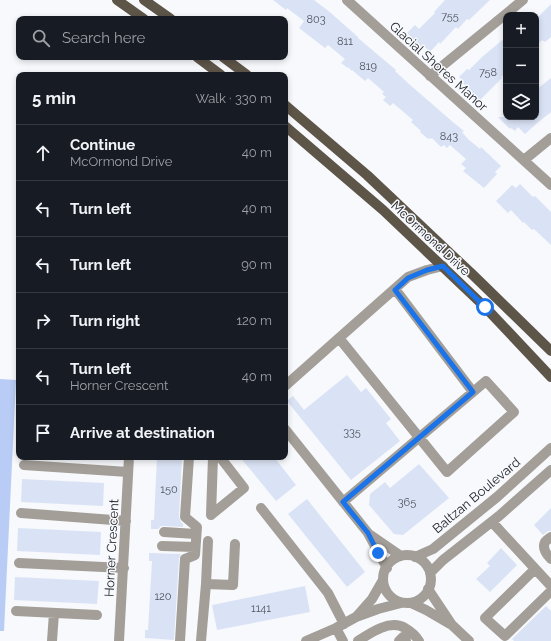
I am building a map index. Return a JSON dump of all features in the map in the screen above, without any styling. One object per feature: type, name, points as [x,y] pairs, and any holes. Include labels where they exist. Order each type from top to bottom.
[{"type":"main road","points":[[117,0],[140,16]]},
{"type":"main road","points":[[144,0],[167,16]]},
{"type":"main road","points":[[201,60],[217,72]]},
{"type":"main road","points":[[227,60],[243,72]]},
{"type":"main road","name":"McOrmond Drive","points":[[288,108],[367,175],[551,351]]},
{"type":"main road","name":"McOrmond Drive","points":[[288,129],[384,210],[485,307],[551,377]]},
{"type":"street","name":"Glacial Shores Manor","points":[[347,0],[551,185]]},
{"type":"street","points":[[430,76],[522,0]]},
{"type":"street","points":[[524,160],[551,138]]},
{"type":"street","points":[[288,383],[408,278],[427,270],[443,266]]},
{"type":"street","points":[[395,290],[473,392]]},
{"type":"street","points":[[339,338],[419,438],[446,472],[514,412],[486,381],[419,438],[343,502]]},
{"type":"street","points":[[288,433],[368,533],[387,568]]},
{"type":"street","name":"Baltzan Boulevard","points":[[415,557],[433,549],[497,497],[551,448]]},
{"type":"street","name":"Horner Crescent","points":[[119,641],[129,460]]},
{"type":"street","points":[[180,641],[185,559],[195,554],[197,527],[185,517],[189,460]]},
{"type":"street","points":[[213,460],[211,515],[244,488],[222,460]]},
{"type":"street","points":[[24,465],[128,472]]},
{"type":"street","points":[[430,573],[443,560],[492,522],[551,470]]},
{"type":"street","points":[[261,508],[328,593],[340,626],[343,641]]},
{"type":"street","points":[[21,513],[126,521]]},
{"type":"street","points":[[492,522],[551,586]]},
{"type":"street","points":[[164,532],[196,534]]},
{"type":"street","points":[[368,533],[401,556]]},
{"type":"street","points":[[551,537],[546,542],[545,547],[547,554],[551,559]]},
{"type":"street","points":[[201,641],[208,541]]},
{"type":"street","points":[[206,584],[233,585],[235,544]]},
{"type":"street","points":[[162,546],[195,547]]},
{"type":"street","points":[[306,641],[356,617],[378,609],[406,603],[420,600],[427,592],[431,583],[430,573],[427,566],[422,561],[408,555],[394,559],[384,572],[384,588],[394,600],[406,603],[426,610],[452,625]]},
{"type":"street","points":[[19,563],[124,568]]},
{"type":"street","points":[[535,569],[485,618],[503,639],[551,591]]},
{"type":"street","points":[[356,617],[372,599],[383,580]]},
{"type":"street","points":[[428,589],[452,625],[469,641]]},
{"type":"street","points":[[16,611],[97,615]]},
{"type":"street","points":[[52,641],[54,613]]},
{"type":"street","points":[[358,641],[384,626],[396,625],[405,627],[420,641]]},
{"type":"street","points":[[399,641],[403,638],[406,641]]},
{"type":"shaded area","points":[[0,379],[16,380],[4,631],[0,631]]},
{"type":"building","points":[[273,0],[314,0],[331,13],[396,70],[395,71],[409,84],[464,131],[462,132],[468,139],[480,149],[481,147],[501,166],[495,172],[497,174],[484,188],[463,171],[466,168],[461,164],[466,159],[450,145],[447,148],[444,145],[441,147],[432,138],[428,139],[411,122],[413,120],[393,103],[390,106],[383,100],[386,97],[382,94],[384,92],[368,78],[365,81],[341,63],[345,59],[328,45],[325,48],[299,28],[304,21],[287,8],[286,10]]},
{"type":"building","points":[[445,0],[490,0],[469,20],[467,19],[458,29],[456,27],[430,52],[423,45],[421,47],[407,33],[415,25],[419,29],[435,13],[434,12]]},
{"type":"building","points":[[551,4],[551,37],[545,42],[542,40],[539,43],[539,16]]},
{"type":"building","points":[[503,40],[502,78],[477,103],[465,92],[469,88],[459,77],[467,69],[469,70]]},
{"type":"building","points":[[551,78],[551,112],[525,134],[518,127],[515,131],[511,128],[510,129],[498,117],[503,117],[503,120],[539,120],[539,88]]},
{"type":"building","points":[[520,184],[551,212],[551,245],[534,229],[532,230],[524,222],[523,223],[511,210],[508,213],[496,201],[512,185],[516,188]]},
{"type":"building","points":[[347,375],[361,392],[366,388],[391,419],[386,423],[400,441],[351,480],[288,402],[288,400],[293,396],[304,410]]},
{"type":"building","points":[[157,460],[182,460],[179,517],[183,527],[161,526],[158,529],[151,529],[151,520],[154,520]]},
{"type":"building","points":[[242,460],[276,460],[296,485],[276,501]]},
{"type":"building","points":[[419,464],[449,498],[403,535],[394,534],[369,505],[370,494],[385,482],[390,488]]},
{"type":"building","points":[[22,479],[104,483],[103,506],[21,502]]},
{"type":"building","points":[[307,499],[365,572],[347,587],[288,514]]},
{"type":"building","points":[[551,508],[551,531],[548,531],[543,535],[534,525]]},
{"type":"building","points":[[18,528],[101,532],[100,555],[17,551]]},
{"type":"building","points":[[501,548],[517,565],[490,592],[476,579],[490,566],[487,563]]},
{"type":"building","points":[[149,553],[181,554],[179,559],[174,640],[145,638],[145,630],[148,630],[152,561],[149,561]]},
{"type":"building","points":[[15,577],[99,581],[97,604],[14,600]]},
{"type":"building","points":[[305,586],[310,612],[217,630],[212,605]]},
{"type":"building","points":[[546,606],[551,611],[551,641],[514,641],[512,639]]},
{"type":"route","points":[[378,553],[368,533],[343,502],[473,392],[395,290],[408,278],[427,270],[443,266],[485,307]]}]
